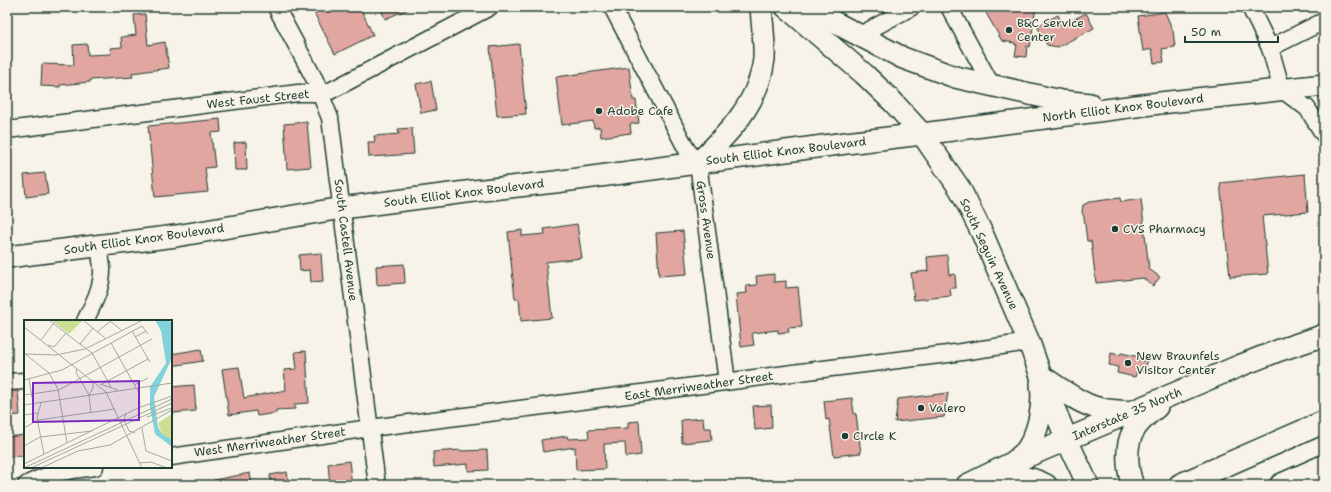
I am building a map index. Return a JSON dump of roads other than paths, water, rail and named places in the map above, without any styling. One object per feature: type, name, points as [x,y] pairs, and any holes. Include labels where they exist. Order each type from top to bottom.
[{"type":"highway","points":[[1180,485],[1324,422]]},
{"type":"highway","points":[[1281,485],[1324,466]]},
{"type":"main road","points":[[698,162],[735,125],[752,99],[764,59],[761,7]]},
{"type":"main road","name":"South Seguin Avenue","points":[[786,7],[864,74],[893,102],[922,134],[960,189],[982,233],[1028,342],[1040,376],[1088,485]]},
{"type":"main road","points":[[805,7],[903,58],[955,77],[1061,101],[1122,108]]},
{"type":"main road","name":"North Elliot Knox Boulevard","points":[[922,134],[1324,84]]},
{"type":"main road","name":"South Elliot Knox Boulevard","points":[[7,257],[176,236],[342,208],[922,134]]},
{"type":"main road","name":"Interstate 35 North","points":[[967,485],[1014,462],[1169,396],[1280,350],[1323,335]]},
{"type":"main road","points":[[1040,376],[1093,407],[1132,412]]},
{"type":"main road","points":[[1014,462],[1027,449],[1036,428],[1042,404],[1040,376]]},
{"type":"main road","points":[[1133,485],[1128,464],[1128,449],[1132,432],[1140,422],[1169,396]]},
{"type":"main road","points":[[973,485],[1005,478],[1024,477],[1036,480],[1046,485]]},
{"type":"street","name":"South Castell Avenue","points":[[276,7],[315,80],[330,118],[377,485]]},
{"type":"street","name":"West Faust Street","points":[[7,130],[298,93],[320,93],[330,91],[490,7]]},
{"type":"street","points":[[612,7],[687,150],[698,162]]},
{"type":"street","points":[[860,35],[912,7]]},
{"type":"street","points":[[949,7],[992,86]]},
{"type":"street","points":[[1250,7],[1270,48],[1282,90],[1307,108],[1324,135]]},
{"type":"street","points":[[1270,48],[1324,21]]},
{"type":"street","name":"Gross Avenue","points":[[698,162],[727,382]]},
{"type":"street","points":[[86,320],[96,299],[101,277],[102,267],[99,246]]},
{"type":"street","name":"East Merriweather Street","points":[[370,428],[948,354],[1028,342]]},
{"type":"street","points":[[7,382],[24,381]]},
{"type":"street","name":"West Merriweather Street","points":[[172,457],[370,428]]},
{"type":"street","points":[[26,485],[47,476],[70,470],[87,468]]},
{"type":"place","name":"B&C Service Center","points":[[1009,30]]},
{"type":"place","name":"Adobe Cafe","points":[[599,111]]},
{"type":"place","name":"CVS Pharmacy","points":[[1115,229]]},
{"type":"place","name":"New Braunfels Visitor Center","points":[[1128,363]]},
{"type":"place","name":"Valero","points":[[921,408]]},
{"type":"place","name":"Circle K","points":[[845,436]]}]
